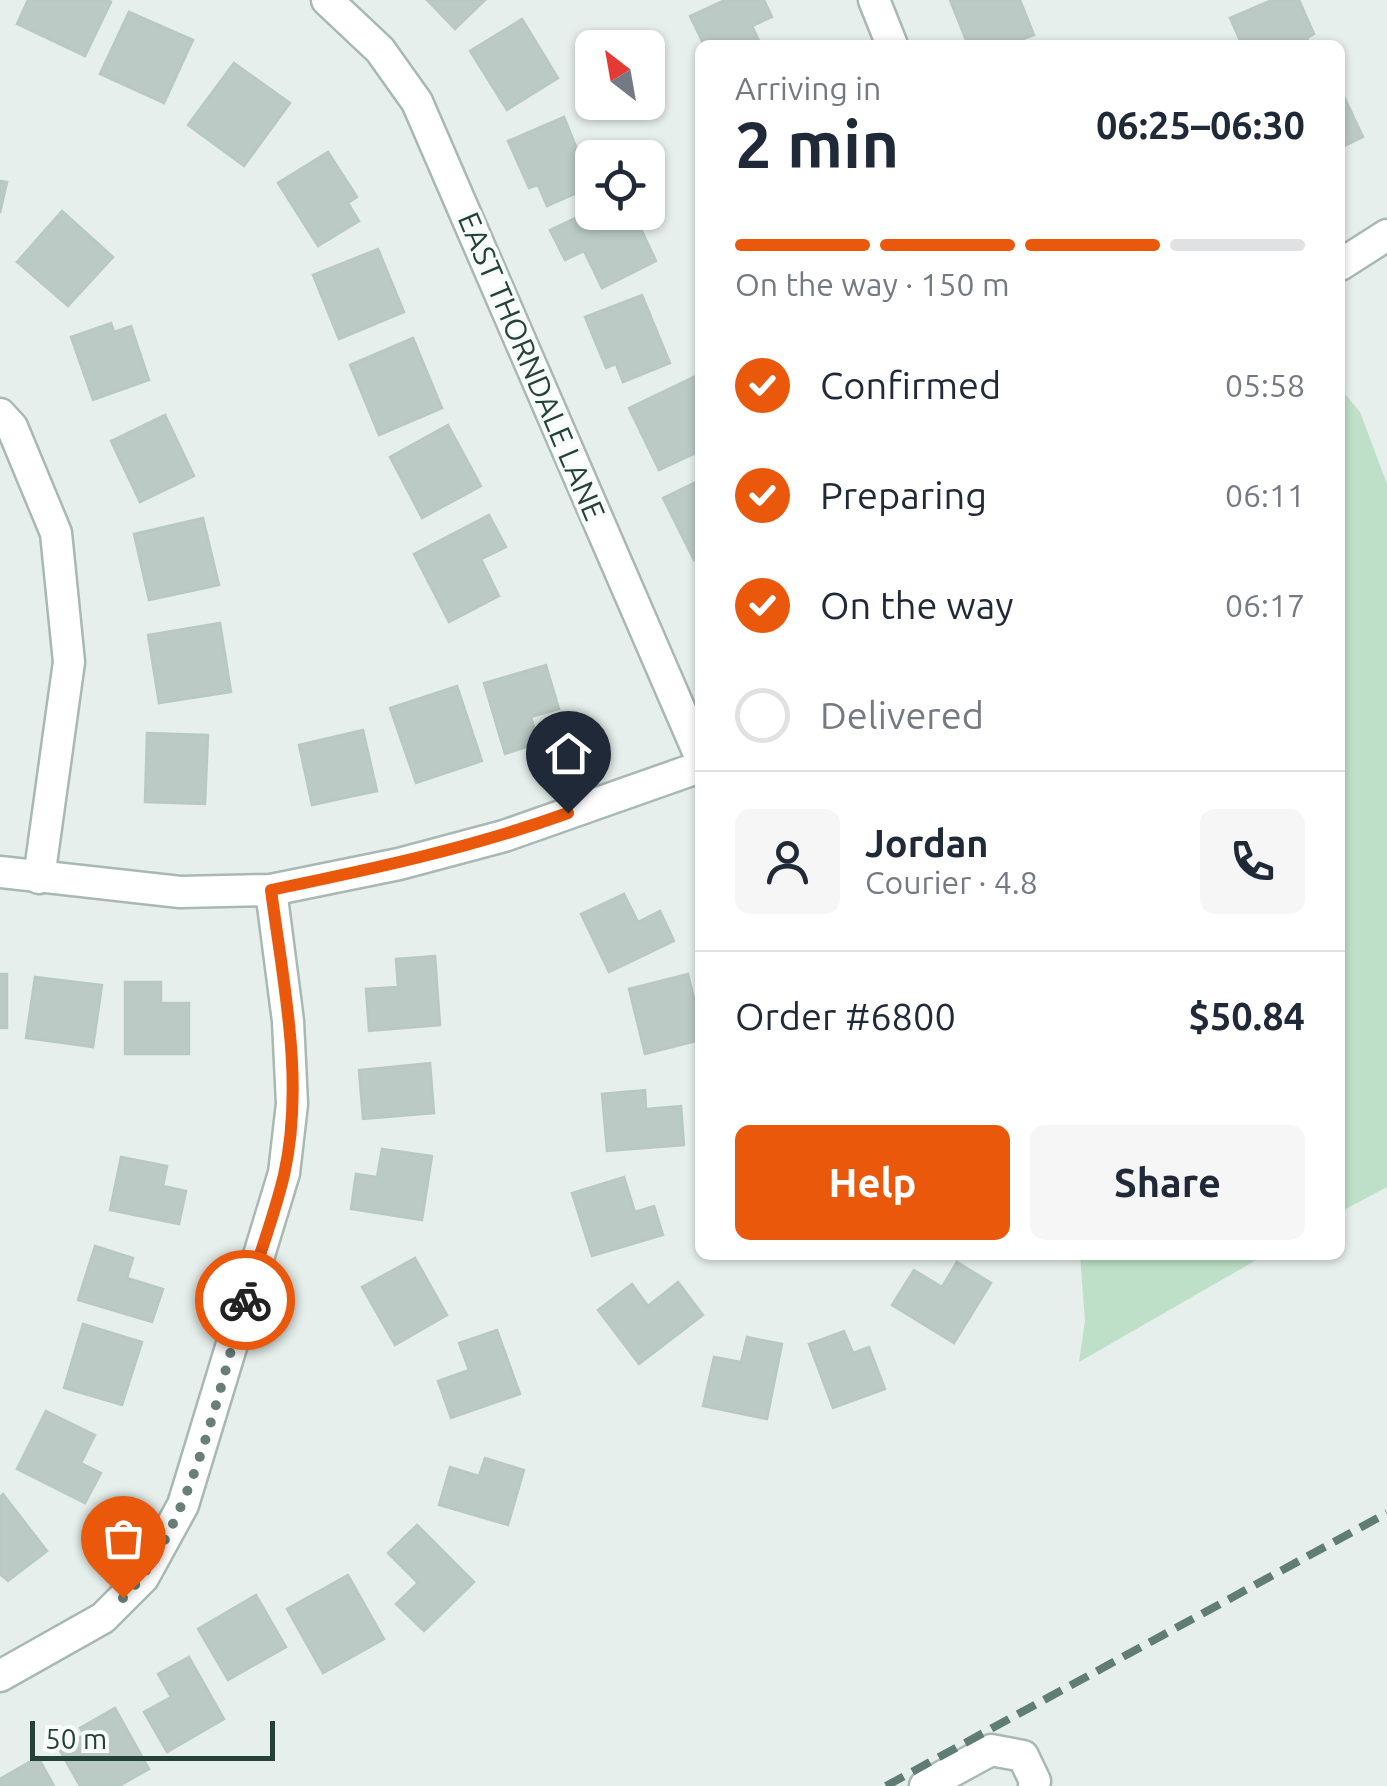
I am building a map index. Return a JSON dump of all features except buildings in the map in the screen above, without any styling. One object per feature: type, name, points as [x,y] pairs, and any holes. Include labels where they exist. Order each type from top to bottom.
[{"type":"street","name":"EAST THORNDALE LANE","points":[[327,0],[380,50],[417,102],[695,744]]},
{"type":"street","points":[[874,0],[890,40]]},
{"type":"street","points":[[1345,262],[1387,235]]},
{"type":"street","points":[[0,414],[12,427],[56,533],[70,662],[40,878]]},
{"type":"street","points":[[0,872],[180,892],[271,890],[399,864],[504,836],[695,768]]},
{"type":"street","points":[[0,1676],[103,1618],[143,1578],[184,1505],[284,1173],[292,1104],[288,1020],[271,890]]},
{"type":"street","points":[[925,1786],[991,1750],[1023,1756],[1034,1786]]},
{"type":"green space","points":[[1345,394],[1360,412],[1387,484],[1387,1187],[1345,1209]]},
{"type":"green space","points":[[1080,1260],[1256,1260],[1079,1362],[1085,1321]]},
{"type":"railway","points":[[886,1786],[1387,1513]]},
{"type":"way so far","points":[[123,1598],[143,1578],[184,1505],[245,1300]]},
{"type":"route","points":[[245,1300],[284,1173],[292,1104],[288,1020],[271,890],[399,864],[504,836],[568,813]]}]
